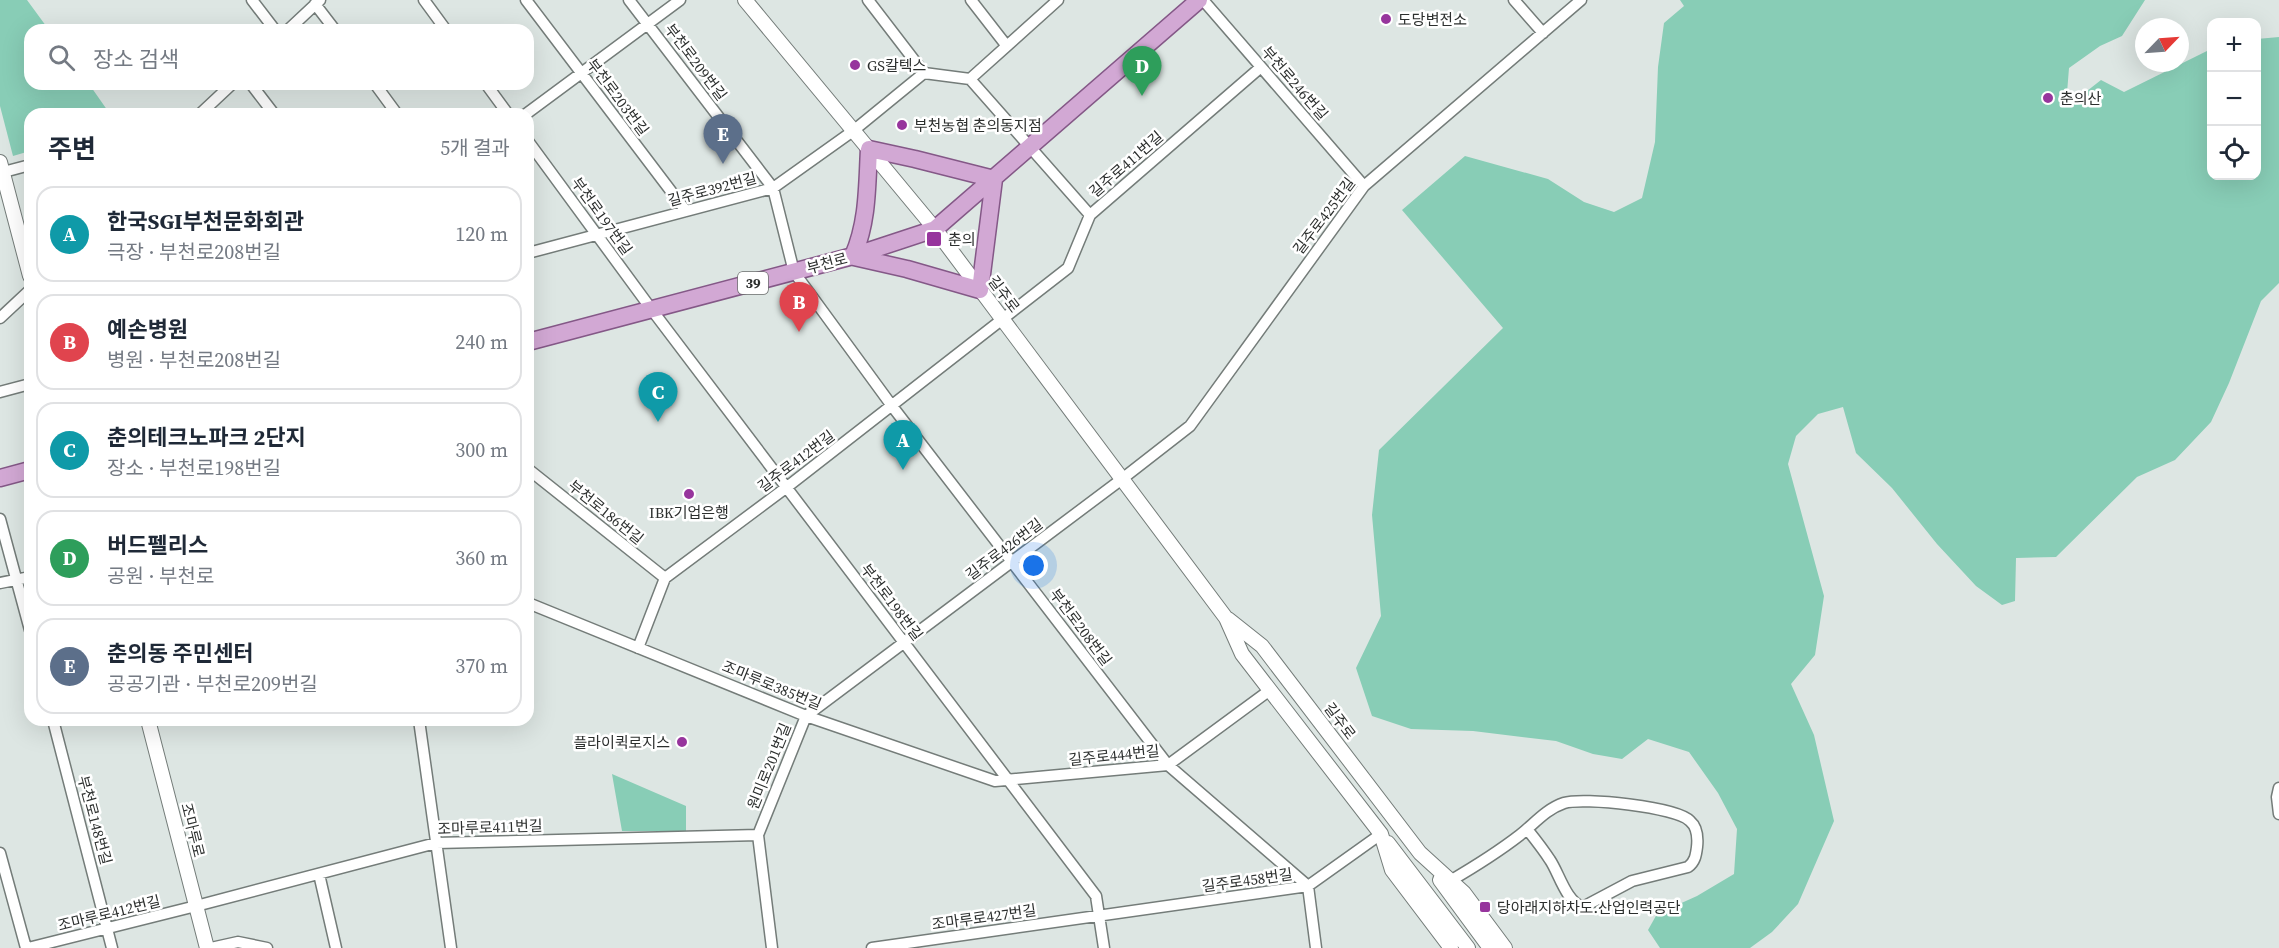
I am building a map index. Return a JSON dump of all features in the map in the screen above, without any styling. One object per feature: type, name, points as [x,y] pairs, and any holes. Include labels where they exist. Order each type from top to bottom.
[{"type":"main road","name":"부천로","points":[[534,340],[853,256],[935,229],[1201,0]]},
{"type":"main road","points":[[869,150],[994,179],[980,290],[853,256],[860,242],[867,206],[869,150]]},
{"type":"main road","points":[[0,478],[24,472]]},
{"type":"street","points":[[252,0],[270,24]]},
{"type":"street","points":[[424,0],[442,24]]},
{"type":"street","name":"부천로203번길","points":[[526,0],[687,211]]},
{"type":"street","name":"부천로209번길","points":[[629,0],[773,188],[794,272]]},
{"type":"street","points":[[534,108],[680,0]]},
{"type":"street","name":"길주로","points":[[745,0],[935,229],[1226,618],[1242,654],[1468,948]]},
{"type":"street","points":[[868,0],[924,73],[970,80],[1090,215]]},
{"type":"street","points":[[971,0],[1006,45]]},
{"type":"street","points":[[970,80],[1058,0]]},
{"type":"street","name":"부천로246번길","points":[[1201,0],[1364,186]]},
{"type":"street","points":[[1514,0],[1543,33]]},
{"type":"street","name":"길주로425번길","points":[[1122,479],[1190,426],[1364,186],[1581,0]]},
{"type":"street","points":[[294,24],[318,2],[331,24]]},
{"type":"street","name":"길주로411번길","points":[[1002,319],[1068,268],[1090,215],[1261,67]]},
{"type":"street","name":"길주로392번길","points":[[534,251],[773,188],[853,131],[924,73]]},
{"type":"street","points":[[206,108],[225,90]]},
{"type":"street","points":[[256,90],[269,108]]},
{"type":"street","points":[[379,90],[393,108]]},
{"type":"street","points":[[490,90],[504,108]]},
{"type":"street","name":"부천로197번길","points":[[534,149],[652,310]]},
{"type":"street","points":[[24,166],[1,169],[24,254]]},
{"type":"street","name":"부천로208번길","points":[[794,272],[892,406],[1168,765],[1308,886]]},
{"type":"street","points":[[0,318],[24,296]]},
{"type":"street","name":"부천로198번길","points":[[652,310],[1096,896],[1104,948]]},
{"type":"street","name":"길주로412번길","points":[[665,578],[787,488],[1002,319]]},
{"type":"street","points":[[0,392],[24,386]]},
{"type":"street","name":"부천로186번길","points":[[534,473],[665,578]]},
{"type":"street","name":"길주로426번길","points":[[904,643],[1122,479]]},
{"type":"street","points":[[0,519],[24,607]]},
{"type":"street","points":[[0,583],[24,578]]},
{"type":"street","points":[[638,648],[665,578]]},
{"type":"street","name":"조마루로385번길","points":[[534,605],[806,716],[995,781],[1009,780]]},
{"type":"street","name":"길주로","points":[[1226,618],[1263,646],[1490,948]]},
{"type":"street","name":"원미로201번길","points":[[772,948],[758,835],[806,716],[904,643]]},
{"type":"street","points":[[1283,708],[1281,694],[1284,691],[1291,689],[1300,696]]},
{"type":"street","name":"길주로444번길","points":[[1009,780],[1168,765],[1270,690]]},
{"type":"street","name":"부천로148번길","points":[[55,726],[112,948]]},
{"type":"street","name":"조마루로","points":[[150,726],[209,948]]},
{"type":"street","points":[[420,726],[451,948]]},
{"type":"street","points":[[2279,788],[2277,797],[2279,814]]},
{"type":"street","points":[[1450,881],[1498,851],[1545,814],[1562,804],[1577,801],[1597,801],[1654,809],[1682,816],[1693,824],[1697,842],[1695,858],[1688,867],[1632,881],[1583,907],[1571,897],[1551,861],[1527,829]]},
{"type":"street","name":"길주로","points":[[1381,834],[1392,870],[1450,948]]},
{"type":"street","name":"길주로458번길","points":[[1100,915],[1308,886],[1381,834]]},
{"type":"street","name":"조마루로411번길","points":[[196,906],[436,843],[758,835]]},
{"type":"street","name":"길주로","points":[[1420,853],[1464,893],[1505,948]]},
{"type":"street","points":[[0,854],[27,948]]},
{"type":"street","points":[[319,874],[336,948]]},
{"type":"street","points":[[1308,886],[1316,948]]},
{"type":"street","name":"조마루로412번길","points":[[27,948],[196,906]]},
{"type":"street","name":"조마루로427번길","points":[[872,948],[1100,915]]},
{"type":"street","points":[[209,948],[238,942],[267,948]]},
{"type":"green space","points":[[0,0],[27,0],[45,24],[24,24],[24,90],[93,90],[106,108],[24,108],[24,153],[13,156],[0,106]]},
{"type":"green space","points":[[1680,0],[2145,0],[2122,36],[2100,46],[2069,68],[2067,93],[2087,91],[2101,80],[2124,92],[2164,72],[2189,72],[2189,60],[2207,51],[2207,180],[2261,180],[2261,39],[2279,37],[2279,283],[2261,301],[2211,422],[2175,460],[2137,477],[2056,557],[2016,558],[2015,601],[2002,605],[1976,586],[1937,544],[1892,488],[1856,453],[1843,407],[1818,414],[1796,436],[1788,464],[1824,596],[1815,655],[1791,684],[1814,735],[1834,821],[1798,904],[1772,932],[1750,948],[1660,948],[1648,930],[1657,914],[1697,896],[1734,874],[1737,829],[1718,793],[1689,752],[1648,739],[1622,759],[1593,754],[1556,741],[1473,731],[1411,729],[1372,716],[1356,668],[1381,616],[1372,515],[1379,450],[1503,328],[1402,210],[1465,156],[1548,179],[1584,202],[1614,212],[1642,198],[1655,142],[1658,67],[1664,23],[1684,6]]},
{"type":"green space","points":[[612,774],[686,806],[686,831],[622,831]]},
{"type":"place","name":"도당변전소","points":[[1386,19]]},
{"type":"place","name":"GS칼텍스","points":[[855,65]]},
{"type":"place","name":"버드펠리스","points":[[1142,96]]},
{"type":"place","name":"춘의산","points":[[2048,98]]},
{"type":"place","name":"부천농협 춘의동지점","points":[[902,125]]},
{"type":"place","name":"춘의동 주민센터","points":[[723,164]]},
{"type":"place","name":"춘의","points":[[934,239]]},
{"type":"place","name":"예손병원","points":[[799,332]]},
{"type":"place","name":"춘의테크노파크 2단지","points":[[658,422]]},
{"type":"place","name":"한국SGI부천문화회관","points":[[903,470]]},
{"type":"place","name":"IBK기업은행","points":[[689,494]]},
{"type":"place","name":"플라이퀵로지스","points":[[682,742]]},
{"type":"place","name":"당아래지하차도.산업인력공단","points":[[1485,907]]}]
